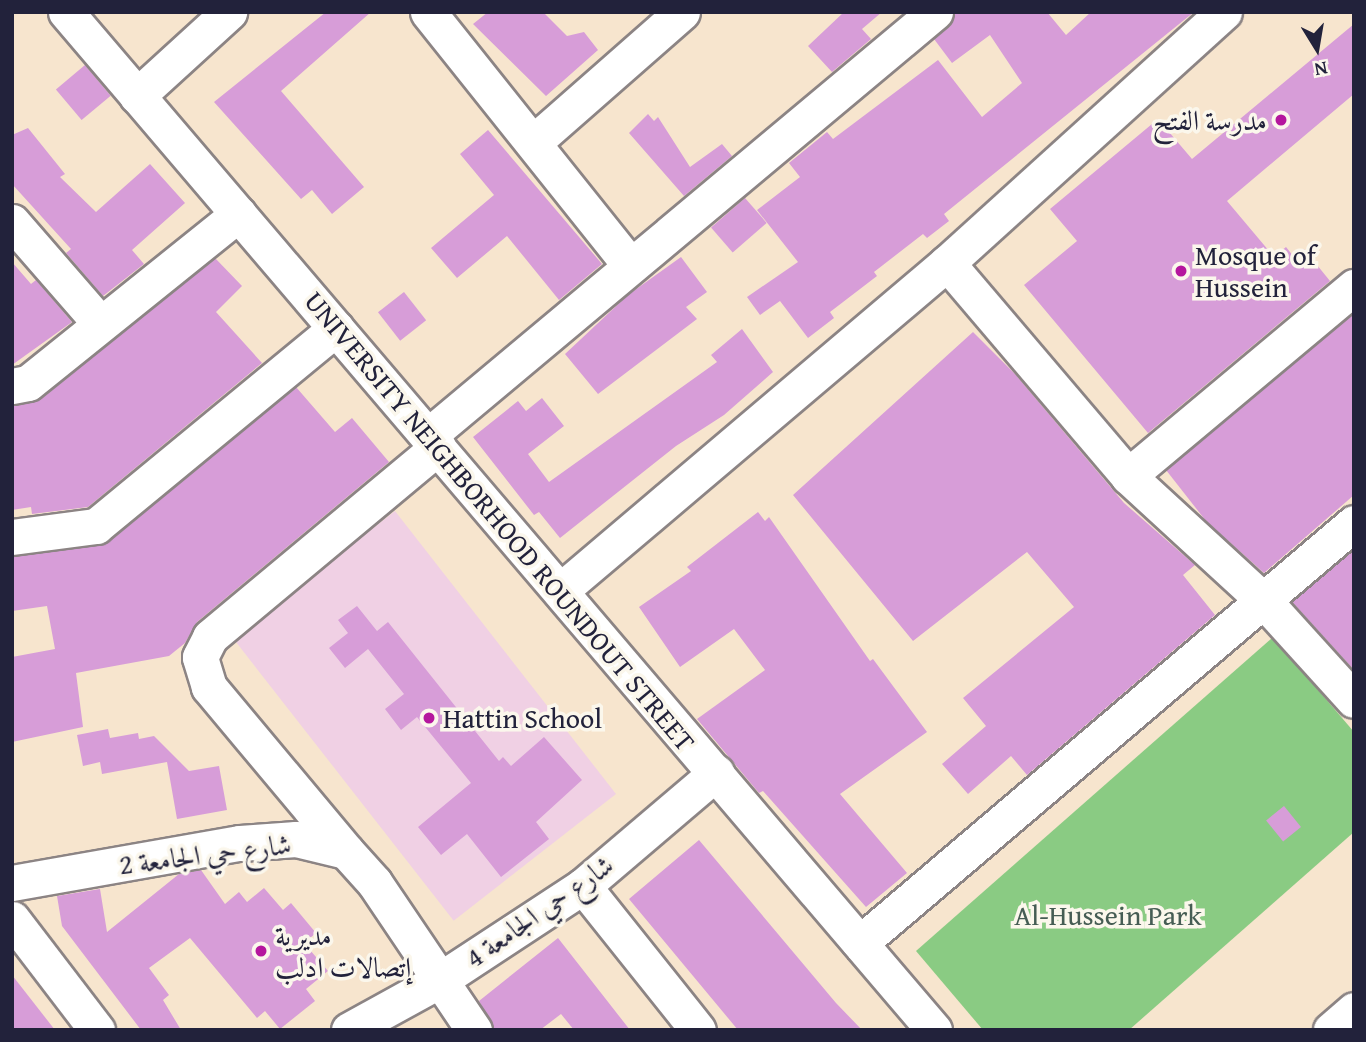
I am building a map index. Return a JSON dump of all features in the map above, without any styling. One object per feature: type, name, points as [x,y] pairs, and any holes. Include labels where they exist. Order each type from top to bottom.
[{"type":"street","name":"UNIVERSITY NEIGHBORHOOD ROUNDOUT STREET","points":[[66,12],[934,1030]]},
{"type":"street","points":[[138,96],[229,12]]},
{"type":"street","points":[[428,12],[630,265]]},
{"type":"street","points":[[474,1030],[374,882],[209,687],[200,657],[210,638],[630,265],[935,12]]},
{"type":"street","points":[[560,590],[947,263],[1224,12]]},
{"type":"street","points":[[534,142],[662,18]]},
{"type":"street","points":[[12,386],[28,383],[99,322],[238,214]]},
{"type":"street","points":[[12,222],[99,322]]},
{"type":"street","points":[[947,263],[1128,476],[1265,601],[1354,700]]},
{"type":"street","points":[[1128,476],[1354,287]]},
{"type":"street","points":[[12,537],[96,526],[336,328]]},
{"type":"street","points":[[860,943],[1354,523]]},
{"type":"street","name":"شارع حي الجامعة 4","points":[[349,1030],[440,979],[583,886],[716,774]]},
{"type":"street","name":"شارع حي الجامعة 2","points":[[12,883],[240,843],[296,839],[346,851]]},
{"type":"street","points":[[583,886],[698,1030]]},
{"type":"street","points":[[12,919],[97,1030]]},
{"type":"street","points":[[1331,1030],[1354,1010]]},
{"type":"shaded area","name":"Hattin School","points":[[395,511],[616,794],[454,921],[233,638]]},
{"type":"green space","name":"Al-Hussein Park","points":[[1273,637],[1354,732],[1354,832],[1129,1030],[983,1030],[916,951]]},
{"type":"building","points":[[326,12],[371,12],[281,91],[364,187],[332,214],[312,190],[301,199],[214,102]]},
{"type":"building","points":[[488,12],[543,12],[567,36],[584,32],[598,50],[546,96],[473,24]]},
{"type":"building","points":[[844,12],[882,12],[862,29],[871,39],[832,72],[808,46]]},
{"type":"building","points":[[955,12],[1047,12],[1066,35],[1091,12],[1194,12],[944,214],[949,221],[927,238],[923,234],[874,272],[877,276],[830,312],[834,318],[808,338],[780,301],[760,315],[747,297],[798,262],[757,210],[800,177],[789,163],[827,132],[833,139],[938,60],[982,117],[1022,83],[990,35],[952,63],[934,39],[948,27]]},
{"type":"building","name":"Mosque of Hussein","points":[[1354,24],[1354,94],[1227,201],[1274,257],[1286,247],[1294,257],[1304,249],[1330,281],[1148,433],[1024,285],[1077,241],[1050,209],[1158,119],[1192,159]]},
{"type":"building","points":[[85,65],[111,96],[82,120],[56,89]]},
{"type":"building","points":[[648,114],[654,121],[658,117],[690,167],[722,144],[732,156],[684,196],[629,133]]},
{"type":"building","points":[[28,128],[65,174],[60,177],[96,212],[150,164],[185,203],[132,250],[144,264],[103,296],[66,253],[71,249],[12,184],[12,135]]},
{"type":"building","points":[[488,130],[602,264],[559,300],[507,236],[457,278],[431,248],[494,195],[460,154]]},
{"type":"building","points":[[745,198],[767,223],[733,252],[711,228]]},
{"type":"building","points":[[681,257],[707,292],[686,307],[697,319],[598,394],[565,354],[628,295]]},
{"type":"building","points":[[215,258],[242,286],[216,312],[262,363],[88,507],[32,514],[31,507],[12,510],[12,406],[41,399]]},
{"type":"building","points":[[12,262],[31,284],[36,280],[72,322],[12,365]]},
{"type":"building","points":[[404,292],[426,320],[400,341],[378,312]]},
{"type":"building","points":[[1354,313],[1354,495],[1264,573],[1206,521],[1166,470]]},
{"type":"building","points":[[742,329],[773,372],[724,415],[676,446],[560,538],[539,512],[534,515],[473,437],[518,401],[526,411],[542,398],[564,426],[528,454],[549,482],[717,362],[711,355]]},
{"type":"building","points":[[973,332],[1015,374],[1124,503],[1195,565],[1183,575],[1215,615],[1027,775],[1011,756],[968,794],[942,764],[986,726],[963,698],[1074,607],[1027,552],[913,641],[793,495]]},
{"type":"building","points":[[296,387],[335,432],[352,418],[389,462],[197,622],[185,643],[169,656],[76,673],[83,727],[12,742],[12,657],[55,649],[47,606],[12,611],[12,557],[108,542]]},
{"type":"building","points":[[758,512],[765,521],[769,517],[870,661],[873,659],[927,732],[840,794],[907,873],[866,907],[763,791],[759,793],[697,719],[765,670],[734,629],[680,667],[639,607],[691,571],[687,567]]},
{"type":"building","points":[[1354,550],[1354,670],[1292,602]]},
{"type":"building","points":[[357,606],[377,631],[388,622],[499,761],[503,757],[511,766],[544,737],[582,780],[536,822],[549,839],[501,877],[467,834],[441,855],[418,827],[471,783],[417,717],[401,730],[385,709],[404,694],[368,649],[345,668],[329,648],[348,633],[338,620]]},
{"type":"building","points":[[108,729],[110,738],[138,733],[139,739],[154,736],[189,771],[219,766],[227,810],[177,819],[167,762],[102,774],[100,762],[83,766],[77,735]]},
{"type":"building","points":[[1284,806],[1301,827],[1283,841],[1266,820]]},
{"type":"building","points":[[699,840],[836,1003],[862,1030],[738,1030],[629,899]]},
{"type":"building","points":[[201,870],[225,904],[239,892],[247,902],[264,888],[283,910],[291,903],[316,933],[304,943],[328,971],[306,989],[315,1001],[280,1029],[265,1011],[257,1018],[190,938],[149,968],[169,995],[163,1000],[181,1030],[141,1030],[62,926],[57,896],[100,889],[107,932],[179,874]]},
{"type":"building","points":[[558,938],[630,1030],[574,1030],[561,1014],[540,1030],[494,1030],[479,1001]]},
{"type":"building","points":[[12,975],[55,1030],[12,1030]]},
{"type":"place","name":"مدرسة الفتح","points":[[1281,120]]},
{"type":"place","name":"Mosque of Hussein","points":[[1181,271]]},
{"type":"place","name":"Hattin School","points":[[429,718]]},
{"type":"place","name":"مديرية إتصالات ادلب","points":[[261,951]]}]
